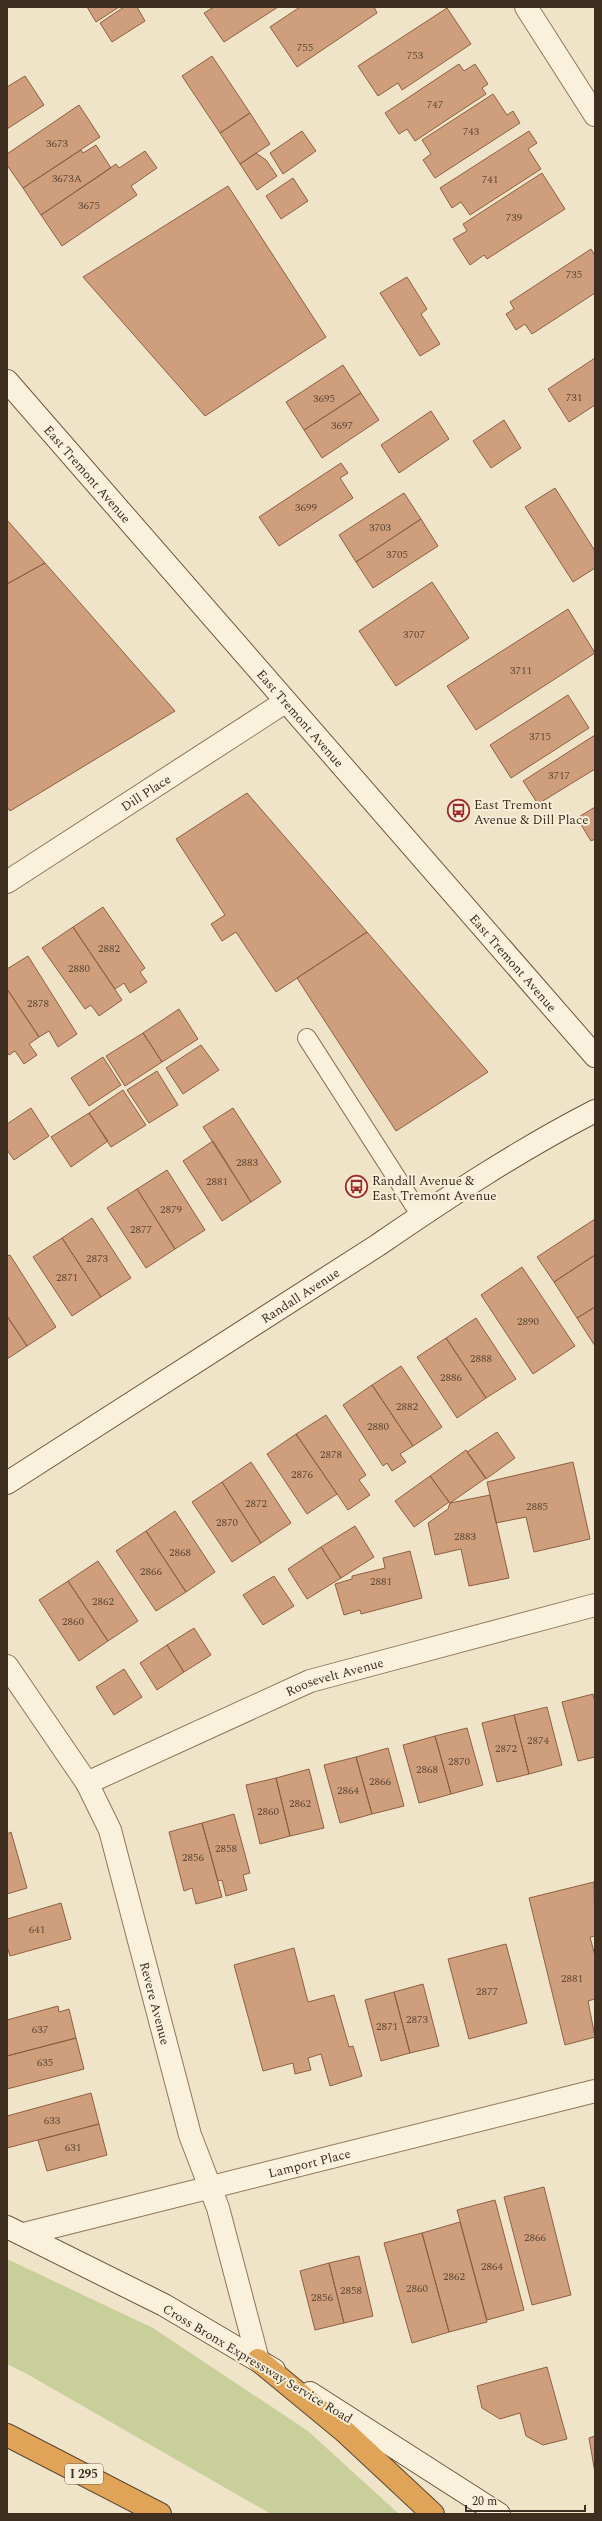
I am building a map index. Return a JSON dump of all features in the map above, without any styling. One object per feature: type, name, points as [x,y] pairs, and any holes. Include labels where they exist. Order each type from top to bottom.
[{"type":"highway","points":[[258,2360],[344,2431],[433,2514]]},
{"type":"highway","name":"I 295","points":[[7,2435],[160,2514]]},
{"type":"street","points":[[526,7],[595,115]]},
{"type":"street","name":"East Tremont Avenue","points":[[7,380],[285,702],[595,1056]]},
{"type":"street","name":"Dill Place","points":[[7,882],[285,702]]},
{"type":"street","name":"Randall Avenue","points":[[7,1483],[378,1246],[421,1216],[531,1146],[595,1111]]},
{"type":"street","name":"Roosevelt Avenue","points":[[87,1783],[310,1681],[595,1605]]},
{"type":"street","name":"Revere Avenue","points":[[7,1666],[87,1783],[104,1817],[117,1853],[190,2136],[211,2187],[258,2360]]},
{"type":"street","name":"Lamport Place","points":[[15,2231],[211,2187],[595,2092]]},
{"type":"street","name":"Cross Bronx Expressway Service Road","points":[[15,2231],[164,2305],[258,2360],[499,2514]]},
{"type":"lane","points":[[307,1038],[421,1216]]},
{"type":"green space","points":[[7,2259],[153,2328],[308,2431],[399,2514],[271,2514],[7,2364]]},
{"type":"building","points":[[87,7],[119,7],[96,22]]},
{"type":"building","points":[[124,7],[137,7],[145,21],[112,42],[100,23]]},
{"type":"building","points":[[214,7],[278,7],[224,42],[204,13]]},
{"type":"building","points":[[300,7],[374,7],[377,13],[297,67],[270,27]]},
{"type":"building","points":[[447,8],[471,44],[402,90],[398,83],[378,96],[358,66]]},
{"type":"building","points":[[212,56],[250,113],[220,133],[182,76]]},
{"type":"building","points":[[459,64],[464,71],[475,64],[488,84],[482,88],[486,94],[415,141],[407,129],[399,134],[385,113]]},
{"type":"building","points":[[25,76],[44,105],[7,129],[7,87]]},
{"type":"building","points":[[493,94],[507,115],[513,111],[520,123],[435,178],[423,160],[431,154],[422,140]]},
{"type":"building","points":[[79,105],[100,137],[23,188],[7,165],[7,154]]},
{"type":"building","points":[[250,113],[270,144],[240,164],[220,133]]},
{"type":"building","points":[[302,131],[316,151],[283,174],[270,153]]},
{"type":"building","points":[[529,131],[537,143],[528,149],[541,169],[470,215],[461,202],[452,208],[440,188]]},
{"type":"building","points":[[96,145],[111,168],[41,215],[23,188],[81,150],[83,153]]},
{"type":"building","points":[[145,151],[157,168],[131,186],[137,195],[62,246],[41,215],[116,164],[119,168]]},
{"type":"building","points":[[256,153],[266,160],[277,176],[257,190],[240,164]]},
{"type":"building","points":[[542,173],[565,209],[487,259],[484,255],[470,265],[453,239],[467,231],[463,224]]},
{"type":"building","points":[[293,178],[308,201],[281,219],[266,196]]},
{"type":"building","points":[[228,186],[326,337],[205,416],[83,277]]},
{"type":"building","points":[[591,249],[595,256],[595,293],[532,334],[525,324],[516,330],[506,314],[514,309],[510,302]]},
{"type":"building","points":[[407,277],[427,309],[421,314],[440,344],[420,356],[380,293]]},
{"type":"building","points":[[595,358],[595,405],[569,422],[548,389]]},
{"type":"building","points":[[343,365],[361,393],[304,430],[286,402]]},
{"type":"building","points":[[361,393],[379,420],[322,458],[304,430]]},
{"type":"building","points":[[431,411],[449,439],[399,473],[381,445]]},
{"type":"building","points":[[504,420],[521,448],[491,468],[473,441]]},
{"type":"building","points":[[341,463],[348,473],[340,478],[353,498],[279,546],[259,517]]},
{"type":"building","points":[[555,488],[595,551],[595,568],[573,582],[525,507]]},
{"type":"building","points":[[404,493],[421,519],[356,562],[339,535]]},
{"type":"building","points":[[421,519],[438,546],[373,588],[356,562]]},
{"type":"building","points":[[7,520],[45,563],[7,584]]},
{"type":"building","points":[[45,563],[175,711],[10,811],[7,807],[7,584]]},
{"type":"building","points":[[432,582],[469,638],[396,686],[359,631]]},
{"type":"building","points":[[568,609],[595,653],[476,730],[447,686]]},
{"type":"building","points":[[568,695],[589,728],[511,778],[490,745]]},
{"type":"building","points":[[595,735],[595,769],[538,804],[523,781]]},
{"type":"building","points":[[247,793],[367,932],[276,992],[236,932],[222,941],[211,924],[225,915],[176,839]]},
{"type":"building","points":[[595,807],[595,839],[591,841],[577,818]]},
{"type":"building","points":[[103,907],[145,968],[140,972],[147,982],[130,993],[124,983],[115,989],[73,927]]},
{"type":"building","points":[[73,927],[122,1000],[99,1016],[91,1005],[85,1009],[42,948]]},
{"type":"building","points":[[367,932],[488,1072],[396,1131],[297,978]]},
{"type":"building","points":[[28,956],[77,1034],[58,1047],[49,1031],[39,1037],[7,989],[7,969]]},
{"type":"building","points":[[7,989],[39,1037],[29,1044],[37,1055],[24,1064],[15,1051],[9,1055],[7,1052]]},
{"type":"building","points":[[179,1009],[198,1039],[162,1062],[143,1033]]},
{"type":"building","points":[[143,1033],[162,1062],[125,1086],[106,1056]]},
{"type":"building","points":[[201,1045],[219,1070],[183,1094],[166,1068]]},
{"type":"building","points":[[103,1057],[121,1085],[89,1106],[71,1078]]},
{"type":"building","points":[[157,1071],[178,1105],[149,1123],[127,1090]]},
{"type":"building","points":[[123,1090],[146,1125],[111,1147],[89,1113]]},
{"type":"building","points":[[31,1108],[49,1136],[14,1160],[7,1150],[7,1124]]},
{"type":"building","points":[[233,1108],[281,1182],[251,1202],[203,1127]]},
{"type":"building","points":[[89,1113],[108,1141],[71,1167],[51,1137]]},
{"type":"building","points":[[213,1141],[251,1202],[222,1221],[183,1161]]},
{"type":"building","points":[[167,1170],[205,1230],[175,1249],[137,1189]]},
{"type":"building","points":[[137,1189],[175,1249],[146,1268],[107,1208]]},
{"type":"building","points":[[92,1218],[131,1278],[101,1297],[62,1238]]},
{"type":"building","points":[[595,1219],[595,1255],[554,1282],[537,1257]]},
{"type":"building","points":[[62,1238],[101,1297],[72,1316],[33,1257]]},
{"type":"building","points":[[10,1255],[56,1327],[27,1346],[7,1316],[7,1256]]},
{"type":"building","points":[[595,1255],[595,1307],[577,1318],[554,1282]]},
{"type":"building","points":[[522,1267],[575,1346],[533,1374],[481,1295]]},
{"type":"building","points":[[595,1307],[595,1346],[577,1318]]},
{"type":"building","points":[[7,1316],[27,1346],[7,1359]]},
{"type":"building","points":[[476,1318],[516,1379],[486,1398],[446,1338]]},
{"type":"building","points":[[446,1338],[486,1398],[457,1418],[417,1357]]},
{"type":"building","points":[[401,1366],[442,1427],[413,1446],[372,1385]]},
{"type":"building","points":[[372,1385],[413,1446],[400,1454],[406,1462],[392,1471],[387,1463],[383,1466],[343,1405]]},
{"type":"building","points":[[326,1415],[366,1475],[359,1480],[370,1495],[348,1510],[296,1434]]},
{"type":"building","points":[[497,1432],[515,1458],[486,1479],[467,1452]]},
{"type":"building","points":[[296,1434],[337,1494],[307,1514],[267,1454]]},
{"type":"building","points":[[466,1450],[486,1478],[450,1503],[430,1476]]},
{"type":"building","points":[[251,1462],[291,1523],[261,1543],[222,1482]]},
{"type":"building","points":[[573,1462],[590,1539],[534,1552],[526,1517],[496,1523],[487,1482]]},
{"type":"building","points":[[430,1476],[449,1502],[414,1527],[395,1501]]},
{"type":"building","points":[[222,1482],[261,1543],[232,1562],[192,1502]]},
{"type":"building","points":[[490,1495],[509,1578],[469,1586],[461,1549],[435,1555],[428,1523],[448,1509],[450,1503]]},
{"type":"building","points":[[175,1511],[215,1572],[186,1592],[146,1531]]},
{"type":"building","points":[[355,1526],[374,1557],[341,1578],[321,1547]]},
{"type":"building","points":[[146,1531],[186,1592],[156,1611],[116,1551]]},
{"type":"building","points":[[321,1547],[341,1578],[307,1599],[288,1569]]},
{"type":"building","points":[[410,1551],[422,1598],[361,1614],[360,1610],[344,1615],[335,1584],[352,1579],[352,1576],[385,1568],[383,1558]]},
{"type":"building","points":[[98,1561],[138,1621],[108,1641],[68,1581]]},
{"type":"building","points":[[274,1576],[294,1606],[263,1625],[243,1595]]},
{"type":"building","points":[[68,1581],[108,1641],[79,1661],[39,1600]]},
{"type":"building","points":[[194,1628],[211,1655],[184,1672],[167,1645]]},
{"type":"building","points":[[167,1645],[184,1672],[157,1690],[140,1663]]},
{"type":"building","points":[[124,1669],[142,1697],[114,1715],[96,1687]]},
{"type":"building","points":[[593,1694],[595,1703],[595,1757],[578,1761],[562,1702]]},
{"type":"building","points":[[547,1707],[562,1765],[529,1774],[514,1715]]},
{"type":"building","points":[[514,1715],[529,1774],[497,1782],[482,1723]]},
{"type":"building","points":[[467,1728],[483,1785],[451,1794],[435,1736]]},
{"type":"building","points":[[435,1736],[451,1794],[419,1803],[403,1745]]},
{"type":"building","points":[[388,1748],[404,1806],[372,1814],[356,1757]]},
{"type":"building","points":[[356,1757],[372,1814],[340,1823],[324,1765]]},
{"type":"building","points":[[309,1769],[324,1828],[290,1836],[276,1778]]},
{"type":"building","points":[[276,1778],[290,1836],[260,1844],[246,1785]]},
{"type":"building","points":[[234,1814],[250,1873],[243,1875],[247,1890],[226,1896],[222,1880],[218,1881],[202,1823]]},
{"type":"building","points":[[202,1823],[222,1897],[196,1904],[192,1888],[184,1891],[169,1832]]},
{"type":"building","points":[[11,1832],[27,1888],[7,1894],[7,1834]]},
{"type":"building","points":[[594,1882],[595,1936],[590,1937],[595,1956],[595,1999],[588,2001],[595,2037],[565,2045],[529,1898]]},
{"type":"building","points":[[61,1903],[71,1939],[10,1956],[7,1946],[7,1919]]},
{"type":"building","points":[[506,1944],[527,2023],[469,2039],[448,1959]]},
{"type":"building","points":[[294,1948],[308,2002],[334,1995],[349,2047],[353,2046],[362,2076],[330,2086],[321,2054],[308,2058],[311,2070],[295,2074],[293,2063],[263,2071],[234,1965]]},
{"type":"building","points":[[423,1984],[439,2046],[410,2053],[394,1992]]},
{"type":"building","points":[[394,1992],[410,2053],[381,2061],[365,2000]]},
{"type":"building","points":[[58,2006],[59,2012],[69,2009],[76,2038],[7,2056],[7,2020]]},
{"type":"building","points":[[76,2038],[84,2069],[7,2089],[7,2056]]},
{"type":"building","points":[[91,2093],[99,2124],[7,2148],[7,2116]]},
{"type":"building","points":[[99,2124],[107,2155],[47,2171],[38,2140]]},
{"type":"building","points":[[544,2187],[571,2295],[532,2305],[504,2197]]},
{"type":"building","points":[[495,2200],[524,2310],[487,2320],[457,2210]]},
{"type":"building","points":[[460,2222],[487,2322],[449,2332],[422,2233]]},
{"type":"building","points":[[422,2233],[449,2332],[412,2343],[384,2243]]},
{"type":"building","points":[[359,2256],[373,2316],[344,2323],[329,2263]]},
{"type":"building","points":[[329,2263],[344,2323],[315,2330],[300,2271]]},
{"type":"building","points":[[547,2367],[567,2439],[543,2445],[526,2436],[520,2413],[500,2419],[482,2408],[477,2386]]},
{"type":"building","points":[[595,2436],[595,2473],[589,2438]]},
{"type":"place","name":"East Tremont Avenue & Dill Place","points":[[459,811]]},
{"type":"place","name":"Randall Avenue & East Tremont Avenue","points":[[356,1187]]}]
